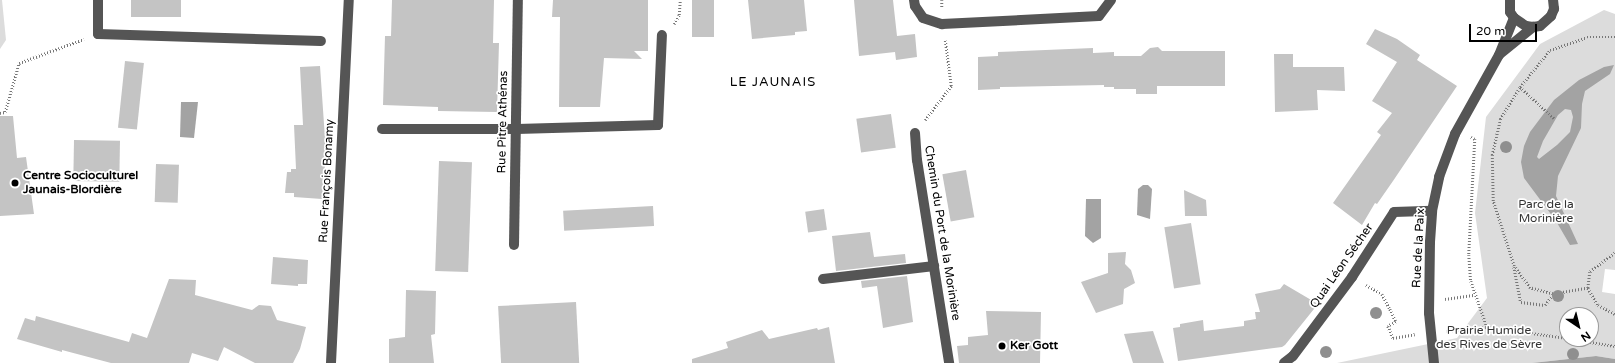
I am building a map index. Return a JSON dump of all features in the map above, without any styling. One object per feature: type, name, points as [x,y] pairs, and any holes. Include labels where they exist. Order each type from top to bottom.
[{"type":"street","points":[[98,0],[98,34],[321,41]]},
{"type":"street","name":"Rue François Bonamy","points":[[331,363],[349,0]]},
{"type":"street","name":"Rue Pitre Athénas","points":[[514,245],[518,0]]},
{"type":"street","points":[[914,0],[915,6],[923,18],[942,24],[1099,16],[1110,0]]},
{"type":"street","points":[[1510,0],[1510,12],[1514,18],[1526,26],[1533,27]]},
{"type":"street","points":[[1553,5],[1560,0]]},
{"type":"street","name":"Rue de la Paix","points":[[1499,55],[1533,27],[1546,22],[1551,16],[1553,5]]},
{"type":"street","name":"Rue de la Paix","points":[[1434,363],[1429,313],[1430,242],[1432,211],[1439,177],[1446,156],[1458,130],[1499,55],[1514,18]]},
{"type":"street","points":[[382,129],[517,129],[658,125],[662,35]]},
{"type":"street","name":"Chemin du Port de la Morinière","points":[[915,133],[917,160],[949,363]]},
{"type":"street","name":"Quai Léon Sécher","points":[[1284,363],[1292,356],[1352,277],[1394,212],[1432,211]]},
{"type":"street","points":[[823,279],[934,266]]},
{"type":"path","points":[[662,35],[671,29],[679,15],[680,0]]},
{"type":"path","name":"Chemin du Port de la Morinière","points":[[915,133],[951,86],[942,24]]},
{"type":"path","points":[[0,113],[5,112],[18,63],[98,34]]},
{"type":"path","points":[[1553,294],[1545,306],[1521,302],[1514,266],[1494,201],[1492,155],[1500,119],[1520,86],[1550,50],[1587,37],[1615,37]]},
{"type":"path","points":[[1520,86],[1555,119]]},
{"type":"path","points":[[1458,130],[1475,139],[1469,255],[1471,281],[1487,327],[1559,337]]},
{"type":"path","points":[[1615,253],[1590,272],[1588,288],[1598,305],[1615,314]]},
{"type":"path","points":[[1514,266],[1530,288],[1553,294],[1588,288]]},
{"type":"path","points":[[1352,277],[1382,294],[1396,322],[1388,326]]},
{"type":"path","points":[[1429,301],[1475,295]]},
{"type":"path","points":[[1599,343],[1615,346]]},
{"type":"green space","points":[[0,0],[2,0],[6,40],[0,49]]},
{"type":"green space","name":"Parc de la Morinière","points":[[1604,10],[1615,14],[1615,270],[1605,269],[1602,292],[1615,294],[1615,359],[1596,356],[1532,363],[1337,363],[1457,338],[1487,298],[1475,213],[1486,117],[1540,44]]},
{"type":"shaded area","points":[[1614,65],[1610,74],[1585,91],[1582,104],[1581,128],[1558,176],[1556,196],[1578,244],[1570,245],[1556,221],[1524,178],[1521,162],[1524,146],[1530,132],[1554,100],[1579,80],[1604,67]],"holes":[[[1565,109],[1571,110],[1573,117],[1570,132],[1557,145],[1539,159],[1537,157],[1543,141],[1558,115]]]},
{"type":"shaded area","points":[[181,102],[198,102],[194,138],[180,137]]},
{"type":"shaded area","points":[[1143,185],[1148,185],[1152,189],[1150,219],[1137,215],[1138,189]]},
{"type":"shaded area","points":[[1086,199],[1101,199],[1101,238],[1093,243],[1085,236]]},
{"type":"shaded area","points":[[1596,356],[1615,359],[1615,363],[1532,363]]},
{"type":"building","points":[[131,0],[181,0],[181,17],[131,17]]},
{"type":"building","points":[[392,0],[494,0],[493,43],[499,43],[497,112],[438,111],[438,107],[383,105],[385,36],[391,36]]},
{"type":"building","points":[[553,0],[648,0],[648,51],[634,51],[642,59],[604,58],[600,107],[559,107],[560,17],[552,17]]},
{"type":"building","points":[[692,0],[714,0],[714,37],[692,37]]},
{"type":"building","points":[[748,0],[804,0],[807,31],[795,32],[795,35],[752,39]]},
{"type":"building","points":[[854,0],[893,0],[897,36],[915,34],[917,57],[896,60],[895,52],[859,56]]},
{"type":"building","points":[[1375,29],[1397,39],[1420,55],[1417,60],[1457,86],[1377,204],[1375,203],[1362,225],[1333,203],[1381,135],[1377,132],[1392,113],[1372,101],[1397,62],[1366,44]]},
{"type":"building","points":[[1158,47],[1162,51],[1225,51],[1225,86],[1157,86],[1157,94],[1136,94],[1136,89],[1114,89],[1114,87],[1104,87],[1104,85],[1000,87],[1000,89],[978,90],[978,57],[998,56],[998,52],[1093,48],[1093,53],[1114,52],[1114,56],[1141,56],[1150,48]]},
{"type":"building","points":[[1274,54],[1293,54],[1293,67],[1344,67],[1345,91],[1317,90],[1318,110],[1275,112]]},
{"type":"building","points":[[125,61],[144,63],[137,130],[118,128]]},
{"type":"building","points":[[320,66],[326,153],[322,199],[294,197],[294,193],[285,193],[287,172],[291,172],[291,169],[296,169],[294,125],[303,125],[300,67]]},
{"type":"building","points":[[891,114],[896,148],[861,153],[856,119]]},
{"type":"building","name":"Centre Socioculturel Jaunais-Blordière","points":[[0,116],[13,116],[17,158],[26,157],[34,214],[0,216]]},
{"type":"building","points":[[74,140],[120,141],[119,182],[73,181]]},
{"type":"building","points":[[439,161],[472,162],[468,272],[435,271]]},
{"type":"building","points":[[156,164],[179,165],[178,203],[155,202]]},
{"type":"building","points":[[966,170],[974,217],[951,221],[942,174]]},
{"type":"building","points":[[1184,190],[1206,200],[1207,216],[1185,216]]},
{"type":"building","points":[[653,206],[654,226],[564,231],[563,211]]},
{"type":"building","points":[[824,209],[827,230],[808,232],[805,212]]},
{"type":"building","points":[[1191,223],[1201,284],[1174,288],[1164,227]]},
{"type":"building","points":[[870,232],[874,257],[905,254],[906,263],[836,271],[832,236]]},
{"type":"building","points":[[1126,252],[1125,264],[1131,270],[1135,283],[1124,289],[1123,304],[1096,313],[1081,282],[1108,273],[1108,253]]},
{"type":"building","points":[[273,257],[308,260],[307,284],[298,284],[298,286],[271,284]]},
{"type":"building","points":[[907,276],[913,322],[883,328],[877,286],[862,288],[861,281]]},
{"type":"building","points":[[169,279],[196,280],[195,295],[252,310],[259,305],[271,306],[277,320],[306,327],[300,349],[293,363],[255,363],[224,347],[218,361],[192,353],[189,363],[111,363],[62,350],[62,352],[17,339],[25,318],[35,321],[36,316],[129,342],[132,333],[147,338]]},
{"type":"building","points":[[1284,284],[1318,304],[1285,345],[1282,347],[1178,361],[1173,328],[1180,327],[1180,324],[1203,320],[1204,331],[1244,326],[1244,321],[1256,319],[1255,312],[1260,312],[1255,294],[1280,289]]},
{"type":"building","points":[[406,290],[436,291],[435,334],[431,335],[434,363],[389,363],[389,339],[405,337]]},
{"type":"building","points":[[576,302],[579,363],[501,363],[498,306]]},
{"type":"building","points":[[986,311],[1041,312],[1040,363],[959,363],[957,346],[968,345],[968,337],[988,335]]},
{"type":"building","points":[[829,327],[835,363],[692,363],[692,359],[728,348],[726,342],[762,330],[769,339],[817,328],[818,330]]},
{"type":"building","points":[[1153,331],[1164,363],[1133,363],[1124,334]]},
{"type":"place","name":"Centre Socioculturel Jaunais-Blordière","points":[[15,183]]},
{"type":"place","name":"Ker Gott","points":[[1002,346]]},
{"type":"district","name":"LE JAUNAIS","points":[[773,82]]},
{"type":"park label","name":"Prairie Humide des Rives de Sèvre","points":[[1489,338]]}]
